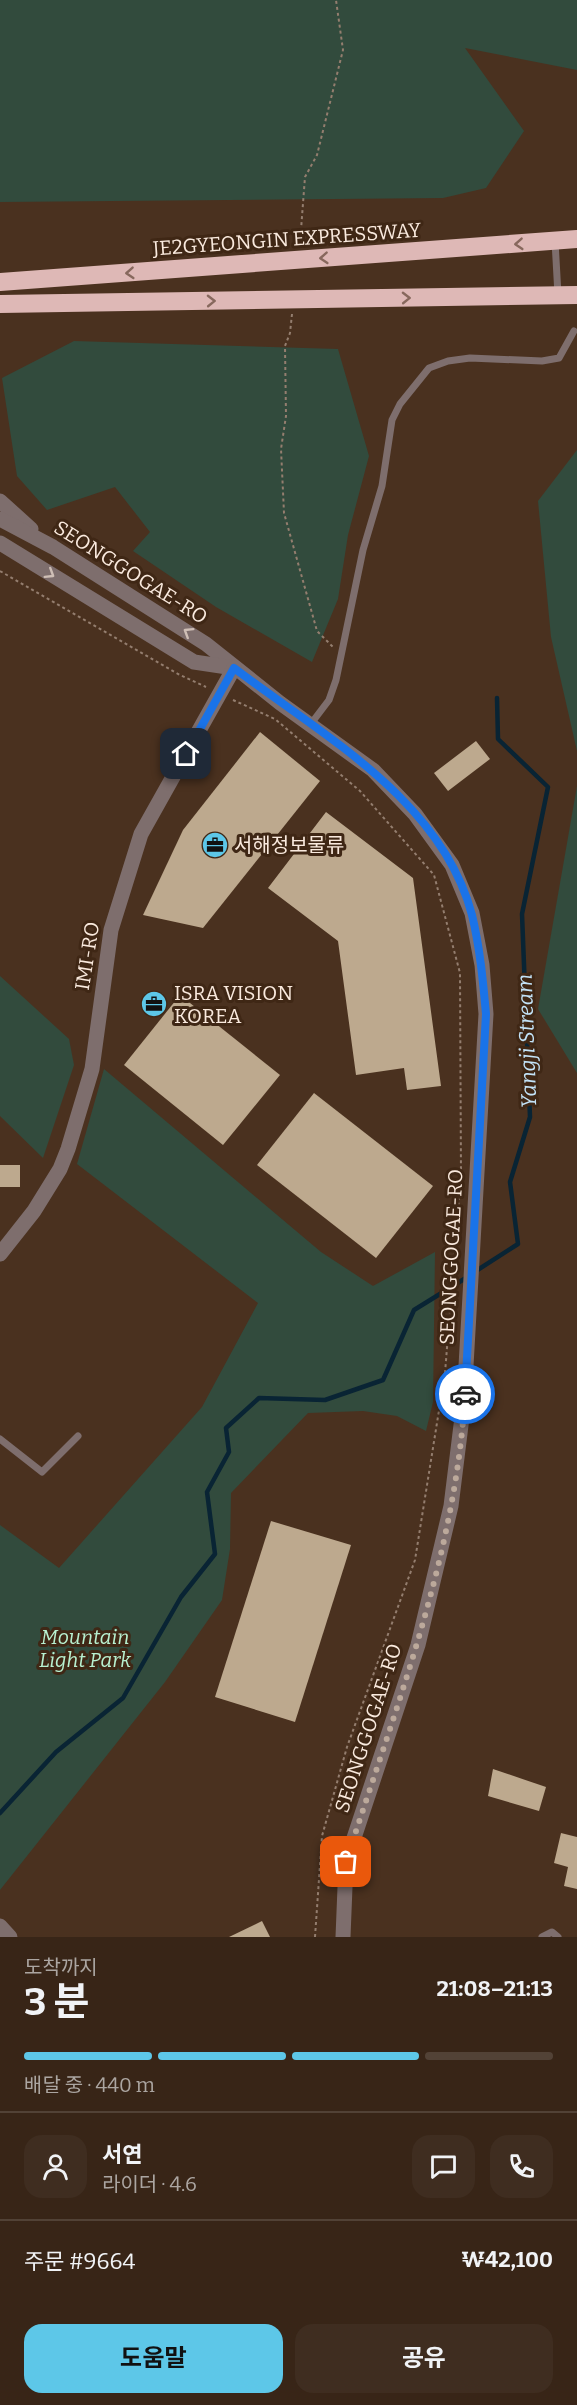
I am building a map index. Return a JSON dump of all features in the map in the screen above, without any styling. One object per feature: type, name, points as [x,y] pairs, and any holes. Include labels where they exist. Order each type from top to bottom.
[{"type":"highway","name":"JE2GYEONGIN EXPRESSWAY","points":[[0,282],[577,239]]},
{"type":"highway","points":[[0,304],[577,295]]},
{"type":"street","points":[[0,501],[52,547]]},
{"type":"street","name":"SEONGGOGAE-RO","points":[[0,519],[52,547],[206,644],[234,668],[373,770],[416,814],[452,865],[472,914],[482,965],[486,1014],[464,1401],[451,1506],[418,1645],[346,1862],[344,1937]]},
{"type":"street","name":"SEONGGOGAE-RO","points":[[0,543],[194,662],[234,668]]},
{"type":"street","name":"IMI-RO","points":[[0,1254],[34,1210],[64,1159],[92,1069],[111,930],[141,834],[234,668]]},
{"type":"street","points":[[0,1926],[10,1937]]},
{"type":"lane","points":[[555,241],[558,295]]},
{"type":"lane","points":[[310,725],[329,700],[336,680],[363,550],[382,486],[392,420],[415,384],[429,368],[470,358],[542,361],[559,358],[574,331]]},
{"type":"lane","points":[[0,1439],[42,1472],[78,1436]]},
{"type":"lane","points":[[542,1937],[552,1932],[558,1937]]},
{"type":"path","points":[[299,253],[305,177],[317,155],[344,50],[336,0]]},
{"type":"path","points":[[293,309],[290,333],[285,346],[286,416],[281,449],[284,513],[317,631],[340,656]]},
{"type":"path","points":[[0,571],[178,674],[275,719],[351,783],[434,875],[460,973],[461,1177],[446,1373],[414,1560],[346,1747],[322,1836],[315,1937]]},
{"type":"green space","points":[[0,0],[577,0],[577,70],[465,48],[524,131],[486,188],[443,198],[0,202]]},
{"type":"green space","points":[[74,341],[338,349],[369,456],[348,535],[338,599],[312,662],[216,607],[133,551],[150,532],[115,487],[47,510],[17,476],[2,378]]},
{"type":"green space","points":[[577,450],[577,751],[551,637],[538,501]]},
{"type":"green space","points":[[577,786],[577,1073],[538,1009]]},
{"type":"green space","points":[[0,976],[69,1039],[74,1065],[43,1158],[0,1116]]},
{"type":"green space","name":"Mountain Light Park","points":[[104,1069],[321,1252],[373,1286],[435,1252],[433,1402],[426,1431],[397,1416],[363,1411],[308,1413],[231,1493],[230,1549],[222,1600],[165,1682],[0,1890],[0,1525],[59,1568],[202,1407],[258,1303],[77,1164]]},
{"type":"building","points":[[260,732],[320,781],[203,928],[143,915],[183,830]]},
{"type":"building","points":[[476,741],[490,759],[448,791],[434,773]]},
{"type":"building","points":[[326,812],[413,878],[441,1086],[407,1090],[404,1068],[356,1075],[338,941],[268,888]]},
{"type":"building","points":[[180,995],[280,1075],[223,1145],[124,1065]]},
{"type":"building","points":[[314,1093],[433,1186],[376,1258],[257,1165]]},
{"type":"building","points":[[0,1165],[20,1165],[20,1187],[0,1187]]},
{"type":"building","points":[[271,1521],[351,1545],[295,1722],[215,1697]]},
{"type":"building","points":[[493,1769],[546,1787],[539,1811],[488,1796]]},
{"type":"building","points":[[561,1833],[577,1837],[577,1889],[564,1886],[568,1867],[554,1863]]},
{"type":"building","points":[[262,1921],[270,1937],[229,1937]]},
{"type":"waterway","name":"Yangji Stream","points":[[476,1271],[518,1244],[510,1182],[530,1117],[522,914],[548,787],[498,739],[497,698]]},
{"type":"waterway","name":"Yangji Stream","points":[[0,1813],[56,1752],[123,1698],[181,1597],[215,1554],[207,1492],[229,1452],[226,1428],[259,1398],[325,1400],[383,1380],[414,1310],[469,1276]]},
{"type":"way so far","points":[[346,1862],[418,1645],[451,1506],[465,1394]]},
{"type":"place","name":"서해정보물류","points":[[215,845]]},
{"type":"place","name":"ISRA VISION KOREA","points":[[154,1004]]},
{"type":"route","points":[[186,754],[234,668],[373,770],[416,814],[452,865],[472,914],[482,965],[486,1014],[465,1394]]}]
